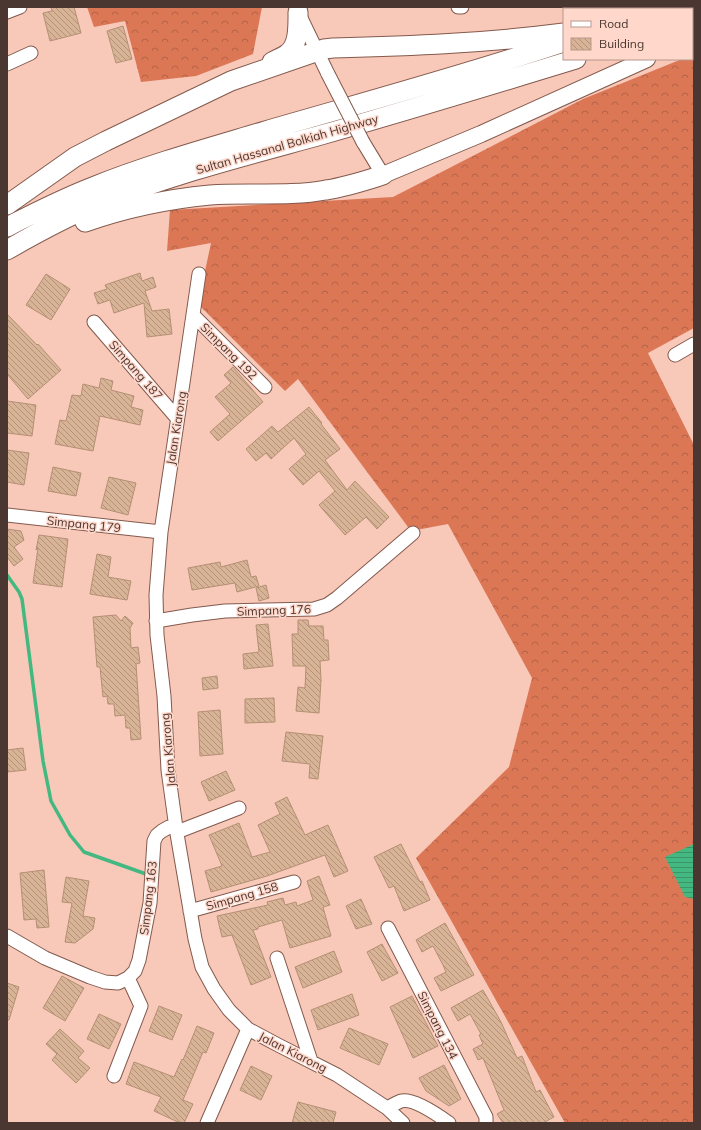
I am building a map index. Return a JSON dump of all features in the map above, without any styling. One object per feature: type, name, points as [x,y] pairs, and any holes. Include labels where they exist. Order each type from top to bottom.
[{"type":"highway","points":[[7,205],[76,157],[106,141],[286,55],[291,50],[297,36],[297,8]]},
{"type":"highway","points":[[231,81],[316,52],[333,48],[459,43],[563,32]]},
{"type":"highway","name":"Sultan Hassanal Bolkiah Highway","points":[[7,227],[80,192],[137,170],[305,119],[450,78],[563,42]]},
{"type":"highway","name":"Sultan Hassanal Bolkiah Highway","points":[[7,250],[34,234],[95,205],[141,188],[190,172],[444,99],[573,60]]},
{"type":"highway","points":[[7,256],[65,230],[111,213],[166,201],[211,195],[268,194],[326,190],[356,184],[382,175]]},
{"type":"main road","points":[[382,175],[481,134],[645,60]]},
{"type":"street","points":[[7,12],[20,7]]},
{"type":"street","points":[[297,8],[316,52],[382,175]]},
{"type":"street","points":[[7,64],[31,53]]},
{"type":"street","name":"Jalan Kiarong","points":[[200,274],[177,418],[161,532],[156,595],[156,621],[164,696],[168,770],[176,828],[195,939],[202,966],[214,989],[229,1010],[248,1029],[338,1075],[387,1108],[403,1123]]},
{"type":"street","name":"Simpang 192","points":[[193,315],[265,387]]},
{"type":"street","name":"Simpang 187","points":[[94,322],[177,418]]},
{"type":"street","points":[[675,355],[694,344]]},
{"type":"street","name":"Simpang 179","points":[[7,515],[161,532]]},
{"type":"street","name":"Simpang 176","points":[[156,621],[225,611],[314,609],[327,605],[338,598],[413,533]]},
{"type":"street","name":"Simpang 163","points":[[128,978],[135,971],[139,960],[150,903],[154,841],[162,831],[169,828],[182,830],[239,808]]},
{"type":"street","name":"Simpang 158","points":[[190,911],[294,882]]},
{"type":"street","name":"Simpang 134","points":[[388,928],[486,1117],[486,1123]]},
{"type":"street","points":[[7,936],[45,958],[90,977],[105,982],[118,983],[128,978],[141,1006],[114,1076]]},
{"type":"street","points":[[277,958],[311,1061]]},
{"type":"street","points":[[207,1123],[248,1029]]},
{"type":"street","points":[[387,1108],[402,1101],[410,1101],[419,1104],[449,1123]]},
{"type":"green space","points":[[87,7],[262,7],[253,54],[196,76],[141,82],[125,21],[94,27]]},
{"type":"green space","points":[[693,54],[694,328],[648,353],[694,445],[694,1123],[565,1123],[416,858],[509,767],[532,678],[448,524],[411,531],[298,379],[285,391],[198,304],[211,243],[167,251],[170,210],[393,197],[583,99],[680,60],[693,60]]},
{"type":"shaded area","points":[[694,844],[694,899],[685,897],[665,857]]},
{"type":"building","points":[[51,7],[74,7],[81,33],[50,41],[43,13],[52,11]]},
{"type":"building","points":[[123,26],[132,59],[116,63],[107,31]]},
{"type":"building","points":[[140,273],[142,281],[153,277],[156,287],[145,291],[152,311],[169,309],[172,334],[147,337],[144,303],[114,313],[110,300],[98,304],[94,293],[107,289],[105,285]]},
{"type":"building","points":[[46,274],[70,289],[51,320],[26,305]]},
{"type":"building","points":[[7,314],[37,345],[38,344],[61,370],[28,399],[7,374]]},
{"type":"building","points":[[233,367],[263,402],[218,441],[210,432],[230,414],[215,397],[231,383],[224,375]]},
{"type":"building","points":[[101,378],[113,381],[111,390],[134,396],[131,407],[143,410],[140,425],[100,416],[93,451],[55,444],[60,420],[66,421],[72,395],[81,396],[83,384],[99,388]]},
{"type":"building","points":[[7,401],[36,405],[32,436],[7,433]]},
{"type":"building","points":[[309,407],[340,449],[325,460],[347,490],[355,481],[389,517],[377,529],[366,517],[345,535],[319,505],[335,491],[319,471],[303,485],[289,469],[306,454],[294,438],[271,459],[266,453],[256,461],[246,449],[272,426],[278,432]]},
{"type":"building","points":[[7,450],[29,453],[24,485],[7,482]]},
{"type":"building","points":[[53,467],[81,473],[76,496],[48,491]]},
{"type":"building","points":[[109,477],[136,483],[128,515],[101,508]]},
{"type":"building","points":[[7,529],[21,531],[24,540],[14,547],[23,559],[14,566],[7,557]]},
{"type":"building","points":[[39,535],[68,539],[62,587],[33,583]]},
{"type":"building","points":[[97,554],[111,557],[108,577],[131,581],[127,600],[90,594]]},
{"type":"building","points":[[247,560],[251,577],[256,576],[259,586],[237,592],[235,583],[192,590],[188,568],[220,562],[221,567]]},
{"type":"building","points":[[266,585],[269,598],[259,601],[256,588]]},
{"type":"building","points":[[116,615],[121,621],[125,616],[133,623],[130,628],[131,648],[138,647],[140,663],[136,664],[141,739],[131,740],[130,728],[126,728],[125,715],[115,716],[114,704],[108,704],[107,696],[103,697],[100,667],[97,667],[93,617]]},
{"type":"building","points":[[298,620],[308,620],[309,626],[323,626],[324,640],[328,640],[329,660],[320,661],[321,680],[319,713],[296,711],[298,687],[305,688],[306,666],[293,666],[292,634],[298,634]]},
{"type":"building","points":[[268,624],[273,666],[244,669],[243,654],[259,652],[256,625]]},
{"type":"building","points":[[217,676],[218,688],[203,690],[202,678]]},
{"type":"building","points":[[274,698],[275,722],[245,723],[245,699]]},
{"type":"building","points":[[220,710],[223,754],[200,756],[198,712]]},
{"type":"building","points":[[286,732],[323,736],[318,779],[309,778],[310,764],[282,761]]},
{"type":"building","points":[[23,748],[26,770],[7,772],[7,750]]},
{"type":"building","points":[[226,771],[235,790],[209,801],[201,782]]},
{"type":"building","points":[[287,797],[305,835],[328,825],[348,871],[334,877],[325,855],[267,876],[211,892],[205,871],[222,866],[209,835],[239,823],[252,857],[270,852],[258,825],[280,814],[275,803]]},
{"type":"building","points":[[401,844],[420,882],[422,881],[430,900],[404,911],[394,886],[389,888],[374,857]]},
{"type":"building","points":[[44,870],[49,927],[37,928],[36,919],[24,920],[20,873]]},
{"type":"building","points":[[319,876],[330,905],[323,907],[331,936],[290,948],[282,920],[258,927],[258,929],[253,930],[271,977],[251,985],[232,935],[222,937],[217,916],[268,905],[267,902],[283,898],[285,905],[296,902],[297,906],[313,900],[307,881]]},
{"type":"building","points":[[66,877],[89,881],[83,916],[95,918],[93,929],[75,943],[65,942],[72,903],[62,902]]},
{"type":"building","points":[[361,899],[372,924],[356,929],[346,906]]},
{"type":"building","points":[[445,923],[474,975],[441,991],[434,978],[446,972],[443,965],[433,946],[422,952],[416,940]]},
{"type":"building","points":[[382,944],[398,973],[382,981],[367,952]]},
{"type":"building","points":[[334,951],[342,972],[303,988],[295,967]]},
{"type":"building","points":[[62,976],[84,988],[65,1021],[43,1008]]},
{"type":"building","points":[[7,983],[19,987],[9,1020],[7,1020]]},
{"type":"building","points":[[483,990],[501,1022],[517,1058],[522,1056],[536,1092],[540,1090],[554,1117],[543,1123],[503,1123],[497,1114],[504,1110],[483,1058],[478,1060],[473,1049],[483,1044],[479,1035],[481,1034],[470,1014],[458,1021],[451,1008]]},
{"type":"building","points":[[352,994],[359,1015],[318,1030],[311,1010]]},
{"type":"building","points":[[412,996],[438,1046],[413,1058],[390,1007]]},
{"type":"building","points":[[159,1006],[182,1015],[172,1040],[149,1031]]},
{"type":"building","points":[[99,1014],[121,1024],[109,1049],[87,1039]]},
{"type":"building","points":[[197,1026],[214,1033],[206,1053],[203,1052],[183,1100],[193,1104],[184,1123],[180,1123],[154,1111],[161,1097],[126,1084],[134,1062],[174,1077],[182,1059],[183,1060]]},
{"type":"building","points":[[349,1028],[388,1044],[379,1065],[340,1048]]},
{"type":"building","points":[[60,1029],[84,1051],[78,1058],[90,1068],[76,1083],[52,1060],[57,1054],[46,1044]]},
{"type":"building","points":[[444,1065],[461,1099],[449,1106],[426,1091],[419,1078]]},
{"type":"building","points":[[251,1066],[272,1076],[261,1100],[240,1090]]},
{"type":"building","points":[[298,1102],[336,1112],[333,1123],[292,1123]]},
{"type":"waterway","points":[[7,575],[22,599],[43,761],[51,801],[70,835],[84,852],[146,874]]}]
